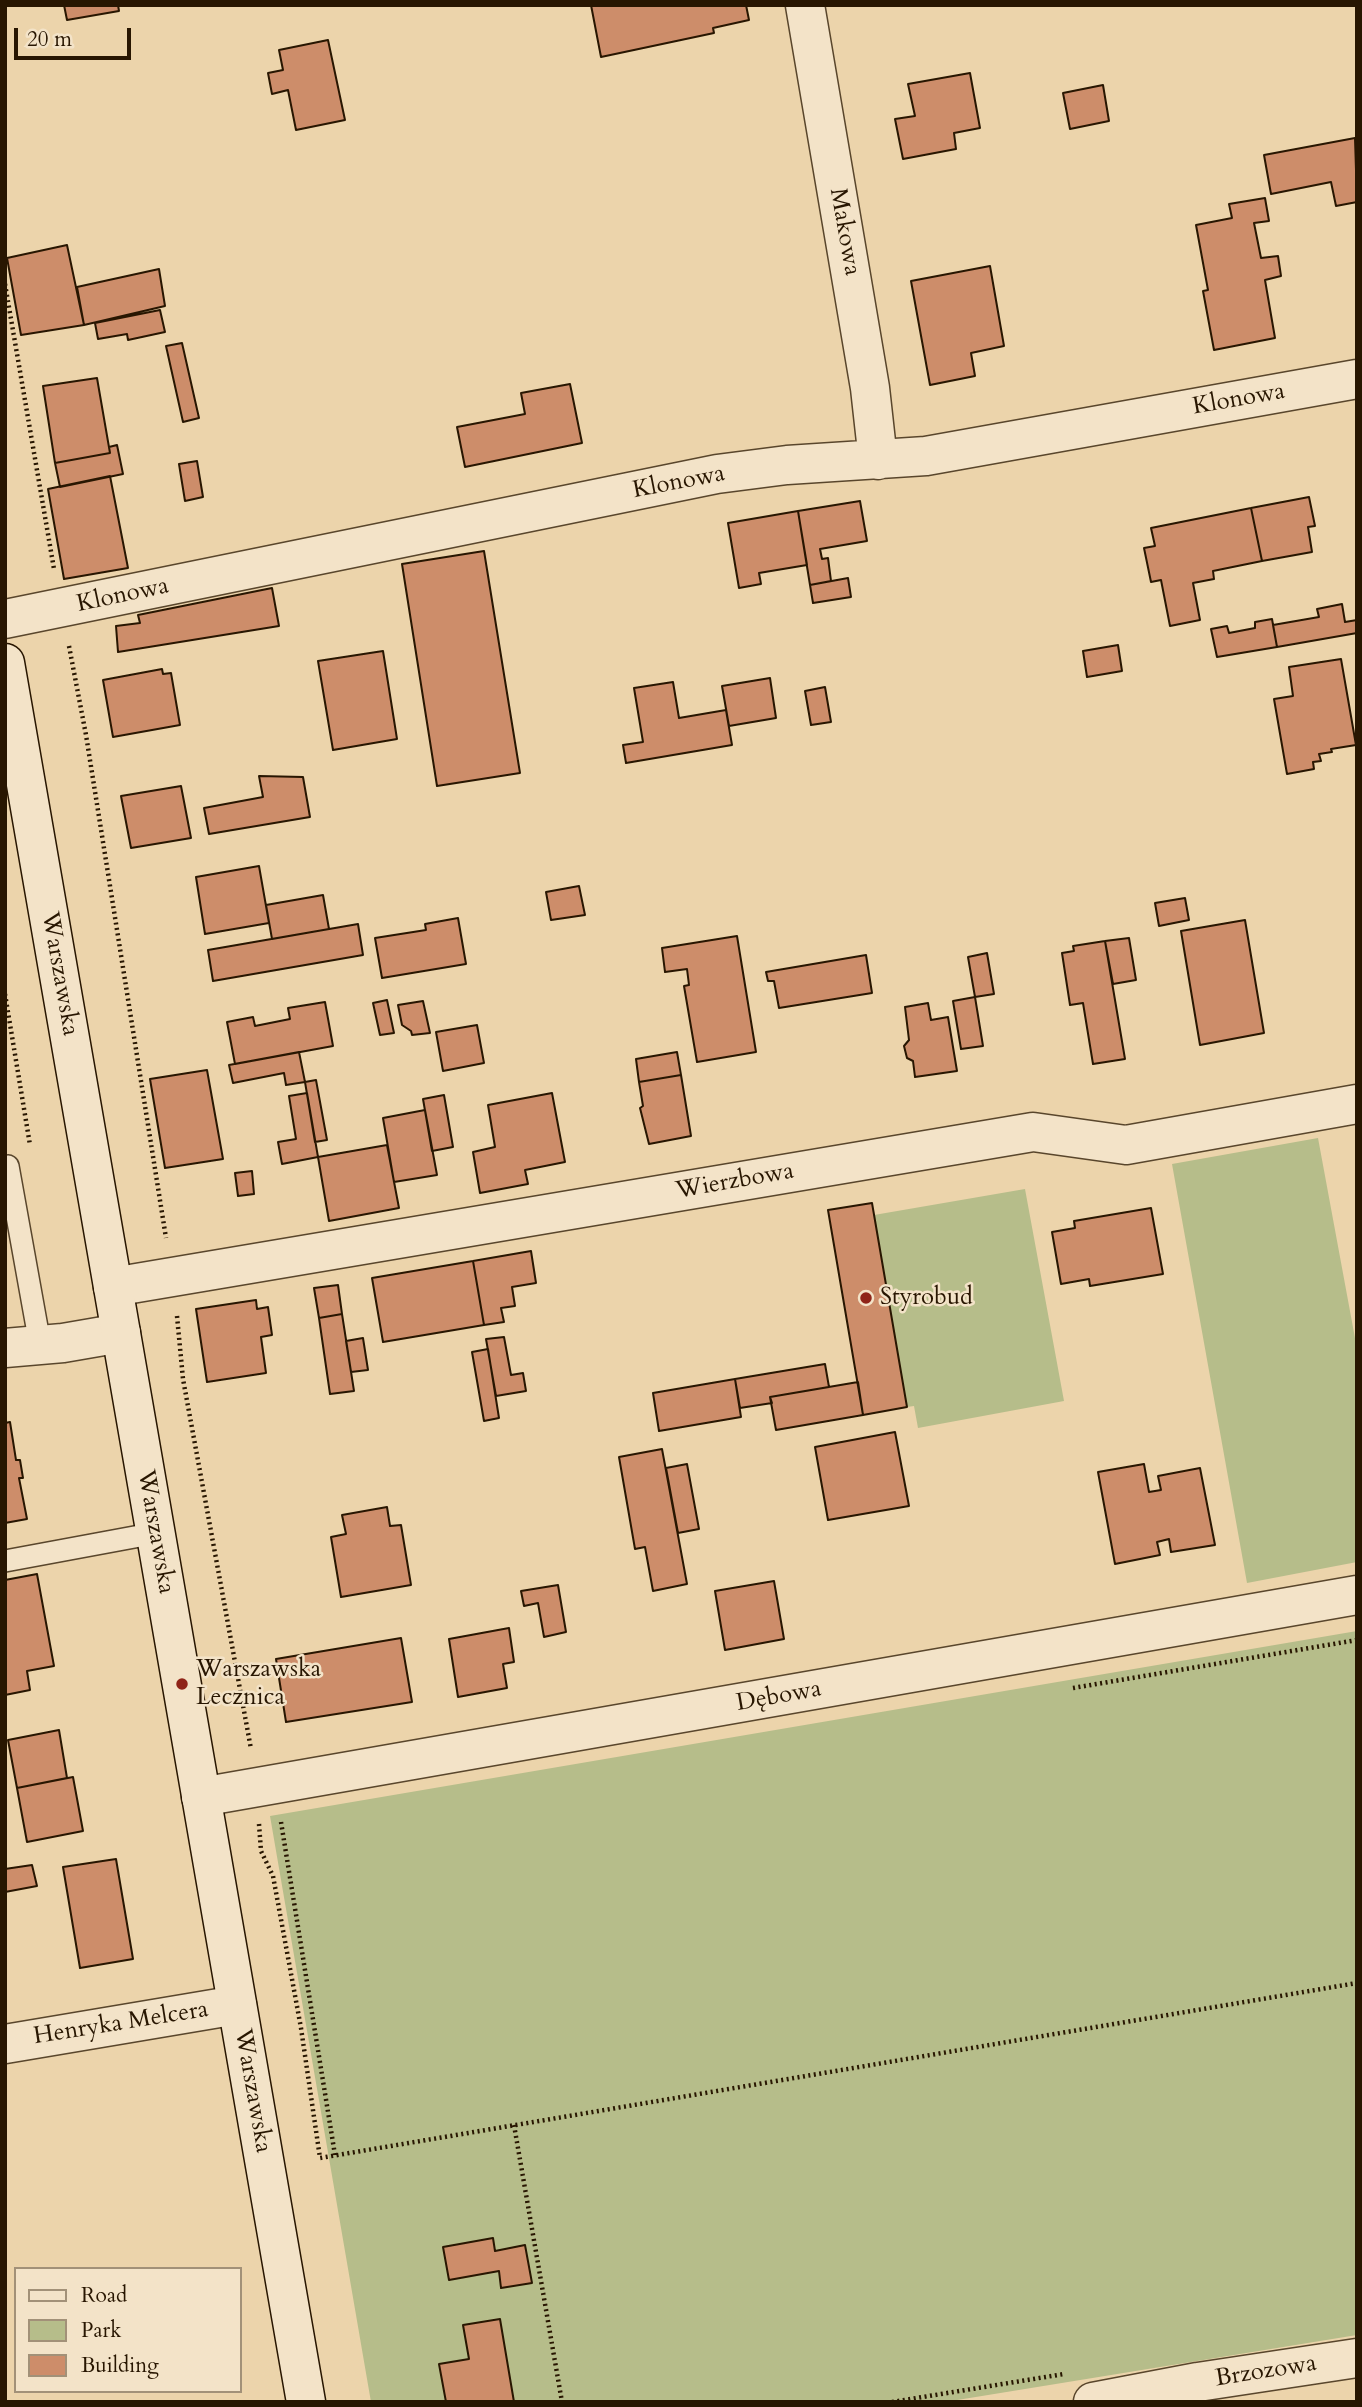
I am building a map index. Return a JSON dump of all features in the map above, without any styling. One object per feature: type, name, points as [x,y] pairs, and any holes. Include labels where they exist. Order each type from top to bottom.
[{"type":"street","name":"Makowa","points":[[805,5],[870,388],[878,460]]},
{"type":"street","name":"Klonowa","points":[[5,619],[718,474],[787,465],[926,456],[1357,379]]},
{"type":"street","name":"Warszawska","points":[[5,663],[306,2402]]},
{"type":"street","name":"Wierzbowa","points":[[113,1287],[1033,1132],[1126,1145],[1357,1104]]},
{"type":"street","points":[[23,1346],[121,1333]]},
{"type":"street","name":"Dębowa","points":[[201,1797],[1357,1595]]},
{"type":"street","name":"Henryka Melcera","points":[[5,2043],[237,2005]]},
{"type":"street","name":"Brzozowa","points":[[1093,2402],[1223,2390],[1357,2358]]},
{"type":"lane","points":[[8,1166],[23,1346]]},
{"type":"lane","points":[[5,1561],[156,1533]]},
{"type":"path","points":[[5,284],[51,555],[93,776],[172,1277],[183,1378],[248,1738],[253,1755],[268,1762],[273,1785],[275,1806],[258,1816],[261,1851],[273,1875],[301,2028],[320,2158],[1357,1983]]},
{"type":"path","points":[[1070,1688],[1357,1640]]},
{"type":"path","points":[[293,1820],[279,1823],[335,2155]]},
{"type":"path","points":[[514,2125],[562,2402]]},
{"type":"green space","points":[[1318,1138],[1357,1349],[1357,1562],[1247,1583],[1172,1164]]},
{"type":"green space","points":[[1025,1189],[1064,1401],[918,1428],[914,1406],[907,1407],[874,1215]]},
{"type":"green space","points":[[1357,1631],[1357,2335],[945,2402],[371,2402],[270,1816]]},
{"type":"building","points":[[64,5],[118,5],[119,11],[67,20]]},
{"type":"building","points":[[591,5],[746,5],[749,20],[713,28],[714,33],[601,57]]},
{"type":"building","points":[[328,40],[345,120],[296,130],[288,90],[272,94],[268,73],[283,70],[279,50]]},
{"type":"building","points":[[970,73],[980,128],[954,133],[956,149],[903,159],[895,119],[915,116],[908,84]]},
{"type":"building","points":[[1103,85],[1109,121],[1070,129],[1063,93]]},
{"type":"building","points":[[1355,138],[1357,202],[1336,206],[1331,182],[1271,194],[1264,155]]},
{"type":"building","points":[[1265,198],[1269,221],[1254,223],[1261,258],[1278,256],[1281,276],[1265,280],[1275,338],[1214,350],[1203,291],[1208,290],[1196,225],[1232,218],[1229,204]]},
{"type":"building","points":[[67,245],[84,325],[21,335],[7,258]]},
{"type":"building","points":[[990,266],[1004,346],[971,353],[975,376],[930,385],[911,281]]},
{"type":"building","points":[[159,269],[165,306],[84,325],[77,287]]},
{"type":"building","points":[[160,310],[165,332],[128,340],[127,334],[98,339],[95,323]]},
{"type":"building","points":[[182,343],[199,418],[183,422],[166,346]]},
{"type":"building","points":[[97,378],[110,453],[55,463],[43,386]]},
{"type":"building","points":[[570,384],[582,443],[465,467],[457,427],[525,414],[521,393]]},
{"type":"building","points":[[117,445],[123,474],[60,487],[55,463],[110,453],[109,447]]},
{"type":"building","points":[[197,461],[203,497],[185,501],[179,464]]},
{"type":"building","points":[[110,476],[128,568],[64,579],[48,489]]},
{"type":"building","points":[[1309,497],[1315,526],[1308,527],[1312,552],[1262,561],[1251,508]]},
{"type":"building","points":[[860,501],[867,541],[820,549],[822,559],[828,558],[831,581],[810,585],[798,511]]},
{"type":"building","points":[[1251,508],[1262,561],[1213,571],[1214,579],[1193,583],[1200,620],[1170,626],[1161,580],[1151,582],[1144,548],[1155,546],[1151,528]]},
{"type":"building","points":[[798,511],[807,565],[759,573],[761,584],[739,588],[728,523]]},
{"type":"building","points":[[484,551],[520,773],[437,786],[402,564]]},
{"type":"building","points":[[848,578],[851,597],[813,603],[810,585]]},
{"type":"building","points":[[272,588],[279,626],[118,652],[116,626],[140,623],[138,615]]},
{"type":"building","points":[[1342,604],[1345,622],[1357,620],[1357,633],[1277,647],[1273,625],[1319,617],[1317,609]]},
{"type":"building","points":[[1272,619],[1277,647],[1217,657],[1211,629],[1227,626],[1229,633],[1255,628],[1255,622]]},
{"type":"building","points":[[1118,645],[1122,671],[1087,677],[1083,651]]},
{"type":"building","points":[[383,651],[397,739],[333,750],[318,661]]},
{"type":"building","points":[[1341,659],[1356,745],[1319,754],[1321,761],[1313,762],[1314,769],[1287,774],[1274,699],[1293,696],[1289,667]]},
{"type":"building","points":[[162,669],[163,674],[171,673],[180,725],[113,737],[103,680]]},
{"type":"building","points":[[770,678],[776,718],[729,726],[722,686]]},
{"type":"building","points":[[673,682],[679,718],[726,710],[732,745],[626,763],[623,745],[643,742],[634,688]]},
{"type":"building","points":[[825,687],[831,722],[811,725],[805,691]]},
{"type":"building","points":[[259,776],[303,777],[310,817],[209,834],[204,808],[263,797]]},
{"type":"building","points":[[181,786],[191,838],[131,848],[121,796]]},
{"type":"building","points":[[259,866],[269,923],[205,934],[196,877]]},
{"type":"building","points":[[579,886],[585,915],[551,920],[546,892]]},
{"type":"building","points":[[323,895],[329,929],[272,939],[266,905]]},
{"type":"building","points":[[1185,898],[1189,920],[1159,926],[1155,903]]},
{"type":"building","points":[[458,918],[466,964],[382,978],[375,938],[426,930],[425,924]]},
{"type":"building","points":[[1245,920],[1264,1033],[1200,1045],[1181,931]]},
{"type":"building","points":[[358,924],[363,955],[213,981],[208,950]]},
{"type":"building","points":[[737,936],[756,1052],[697,1062],[684,986],[689,985],[687,969],[665,972],[662,948]]},
{"type":"building","points":[[1129,938],[1136,980],[1113,984],[1105,941]]},
{"type":"building","points":[[1105,941],[1125,1059],[1093,1064],[1083,1003],[1070,1005],[1062,953],[1074,951],[1073,946]]},
{"type":"building","points":[[987,953],[994,994],[975,997],[968,957]]},
{"type":"building","points":[[866,955],[872,993],[779,1008],[774,981],[768,981],[766,972]]},
{"type":"building","points":[[975,997],[983,1046],[961,1049],[953,1001]]},
{"type":"building","points":[[387,1000],[394,1033],[380,1035],[373,1003]]},
{"type":"building","points":[[423,1001],[430,1033],[412,1035],[411,1031],[402,1025],[398,1005]]},
{"type":"building","points":[[325,1002],[333,1046],[235,1064],[227,1022],[253,1017],[255,1026],[290,1019],[288,1008]]},
{"type":"building","points":[[928,1003],[931,1020],[948,1017],[957,1071],[915,1077],[913,1061],[907,1058],[904,1046],[909,1040],[905,1007]]},
{"type":"building","points":[[477,1025],[484,1063],[443,1071],[436,1032]]},
{"type":"building","points":[[299,1052],[305,1082],[286,1085],[284,1073],[233,1083],[229,1065]]},
{"type":"building","points":[[677,1052],[681,1075],[639,1082],[636,1059]]},
{"type":"building","points":[[207,1070],[223,1159],[165,1168],[150,1079]]},
{"type":"building","points":[[681,1075],[691,1136],[649,1144],[640,1108],[643,1106],[639,1082]]},
{"type":"building","points":[[316,1080],[327,1140],[315,1142],[305,1082]]},
{"type":"building","points":[[307,1093],[318,1157],[282,1164],[278,1142],[296,1139],[289,1096]]},
{"type":"building","points":[[552,1093],[565,1162],[525,1170],[528,1184],[480,1193],[473,1152],[495,1147],[488,1105]]},
{"type":"building","points":[[444,1095],[453,1147],[432,1151],[423,1099]]},
{"type":"building","points":[[425,1110],[437,1175],[394,1182],[383,1118]]},
{"type":"building","points":[[387,1145],[399,1208],[329,1221],[318,1157]]},
{"type":"building","points":[[252,1171],[254,1194],[238,1196],[235,1173]]},
{"type":"building","name":"Styrobud","points":[[872,1203],[907,1407],[863,1415],[828,1210]]},
{"type":"building","points":[[1151,1208],[1163,1274],[1090,1286],[1089,1279],[1061,1284],[1052,1232],[1075,1228],[1074,1221]]},
{"type":"building","points":[[531,1251],[536,1283],[512,1287],[515,1306],[501,1308],[504,1322],[484,1325],[473,1261]]},
{"type":"building","points":[[473,1261],[484,1325],[383,1342],[372,1278]]},
{"type":"building","points":[[338,1285],[342,1314],[319,1318],[314,1288]]},
{"type":"building","points":[[256,1300],[257,1309],[268,1307],[272,1335],[261,1337],[266,1373],[207,1382],[196,1309]]},
{"type":"building","points":[[342,1314],[354,1391],[330,1394],[319,1318]]},
{"type":"building","points":[[504,1337],[511,1375],[523,1373],[526,1391],[496,1396],[486,1339]]},
{"type":"building","points":[[363,1338],[368,1370],[351,1372],[346,1341]]},
{"type":"building","points":[[488,1349],[499,1418],[484,1421],[472,1352]]},
{"type":"building","points":[[825,1364],[829,1387],[770,1397],[772,1403],[740,1408],[735,1379]]},
{"type":"building","points":[[735,1379],[741,1417],[659,1431],[653,1393]]},
{"type":"building","points":[[858,1382],[863,1415],[776,1430],[770,1397]]},
{"type":"building","points":[[10,1422],[16,1460],[20,1460],[23,1478],[19,1478],[27,1519],[5,1523],[5,1423]]},
{"type":"building","points":[[895,1432],[909,1506],[828,1520],[815,1447]]},
{"type":"building","points":[[662,1449],[687,1584],[653,1591],[645,1547],[635,1549],[619,1457]]},
{"type":"building","points":[[687,1464],[699,1529],[678,1533],[666,1468]]},
{"type":"building","points":[[1144,1464],[1149,1492],[1161,1490],[1158,1476],[1200,1468],[1215,1545],[1171,1552],[1169,1539],[1157,1542],[1160,1555],[1115,1564],[1098,1472]]},
{"type":"building","points":[[387,1507],[390,1526],[401,1525],[411,1585],[341,1597],[331,1537],[346,1534],[342,1515]]},
{"type":"building","points":[[37,1574],[54,1666],[27,1671],[30,1690],[5,1695],[5,1580]]},
{"type":"building","points":[[774,1581],[784,1639],[725,1650],[715,1591]]},
{"type":"building","points":[[558,1585],[566,1632],[544,1637],[538,1603],[524,1606],[521,1591]]},
{"type":"building","points":[[509,1628],[514,1662],[503,1664],[507,1688],[458,1697],[449,1639]]},
{"type":"building","points":[[401,1638],[412,1702],[286,1722],[276,1659]]},
{"type":"building","points":[[59,1730],[67,1778],[17,1788],[8,1740]]},
{"type":"building","points":[[73,1777],[83,1831],[27,1842],[17,1788]]},
{"type":"building","points":[[116,1859],[133,1959],[80,1968],[63,1867]]},
{"type":"building","points":[[32,1865],[37,1886],[5,1892],[5,1869]]},
{"type":"building","points":[[493,2238],[495,2251],[525,2245],[532,2283],[501,2288],[499,2271],[449,2280],[443,2247]]},
{"type":"building","points":[[500,2319],[514,2402],[446,2402],[439,2364],[469,2359],[463,2325]]},
{"type":"place","name":"Styrobud","points":[[866,1298]]},
{"type":"place","name":"Warszawska Lecznica","points":[[182,1684]]}]
